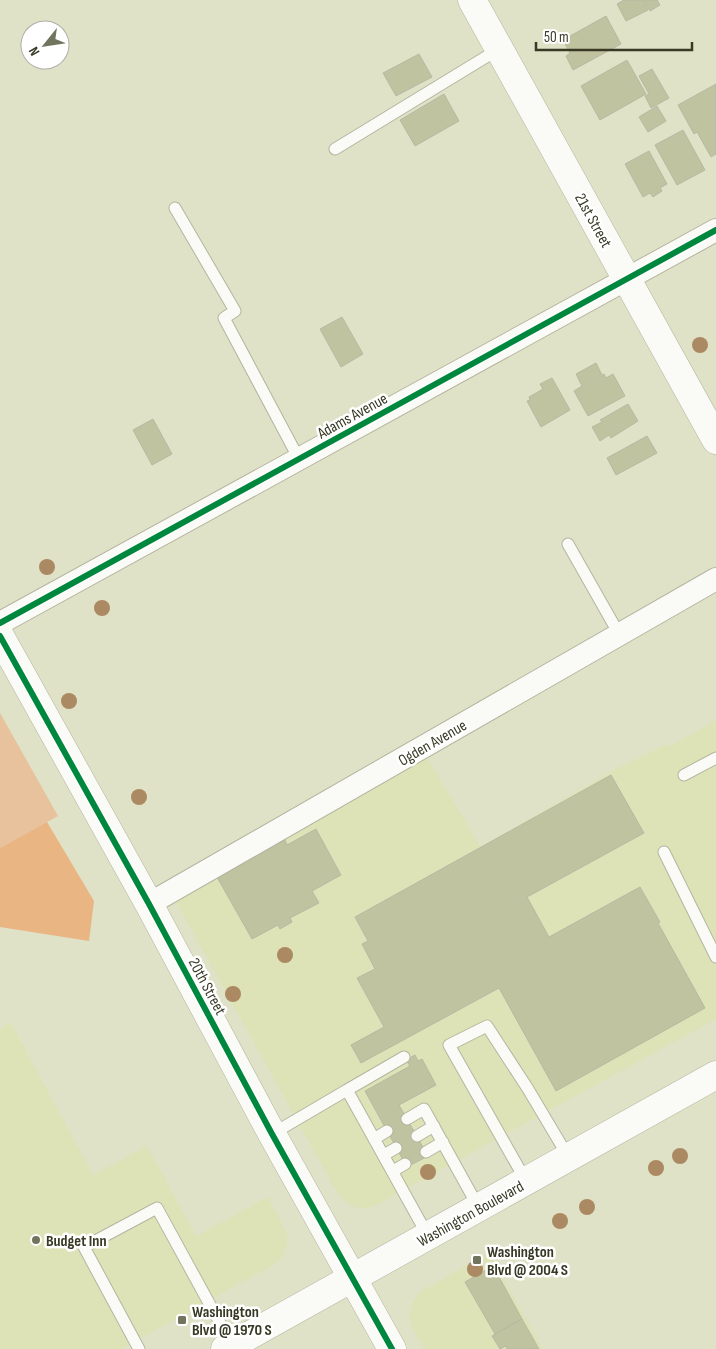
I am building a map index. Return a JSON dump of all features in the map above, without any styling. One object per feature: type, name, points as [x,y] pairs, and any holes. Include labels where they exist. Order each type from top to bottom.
[{"type":"main road","name":"21st Street","points":[[472,0],[716,440]]},
{"type":"main road","name":"20th Street","points":[[0,636],[149,904],[272,1134],[392,1349]]},
{"type":"main road","name":"Washington Boulevard","points":[[228,1347],[716,1076]]},
{"type":"street","name":"Adams Avenue","points":[[0,623],[716,230]]},
{"type":"street","name":"Ogden Avenue","points":[[149,904],[716,579]]},
{"type":"lane","points":[[335,149],[499,49]]},
{"type":"lane","points":[[175,208],[235,312],[224,318],[299,459]]},
{"type":"lane","points":[[568,544],[619,634]]},
{"type":"lane","points":[[684,775],[716,758]]},
{"type":"lane","points":[[664,852],[716,957]]},
{"type":"lane","points":[[526,1181],[450,1045],[487,1026],[528,1089],[569,1158]]},
{"type":"lane","points":[[272,1134],[404,1057]]},
{"type":"lane","points":[[347,1090],[428,1236]]},
{"type":"lane","points":[[408,1119],[424,1109],[480,1208]]},
{"type":"lane","points":[[417,1136],[434,1126]]},
{"type":"lane","points":[[374,1139],[387,1131]]},
{"type":"lane","points":[[426,1152],[443,1142]]},
{"type":"lane","points":[[384,1156],[396,1148]]},
{"type":"lane","points":[[393,1171],[405,1164]]},
{"type":"lane","points":[[139,1349],[84,1248],[157,1208],[228,1347]]},
{"type":"shaded area","points":[[0,713],[58,816],[0,848]]},
{"type":"shaded area","points":[[716,720],[716,1019],[376,1205],[362,1209],[347,1203],[335,1189],[175,900],[427,758],[481,847],[614,770],[667,744],[669,747]]},
{"type":"shaded area","points":[[47,822],[94,901],[89,941],[0,927],[0,848]]},
{"type":"shaded area","points":[[11,1023],[93,1175],[147,1146],[196,1236],[268,1197],[287,1234],[288,1241],[283,1256],[273,1265],[121,1349],[0,1349],[0,1029]]},
{"type":"shaded area","points":[[489,1253],[543,1349],[424,1349],[411,1325],[409,1316],[417,1295]]},
{"type":"building","points":[[624,0],[643,0],[648,10],[626,21],[617,4]]},
{"type":"building","points":[[644,0],[657,0],[660,5],[650,11]]},
{"type":"building","points":[[606,16],[621,44],[573,70],[566,56],[570,53],[563,40]]},
{"type":"building","points":[[419,54],[432,77],[396,96],[383,73]]},
{"type":"building","points":[[627,60],[646,94],[600,120],[581,86]]},
{"type":"building","points":[[652,69],[669,98],[651,108],[645,96],[649,94],[639,76]]},
{"type":"building","points":[[716,84],[716,154],[711,157],[697,132],[694,134],[678,105]]},
{"type":"building","points":[[444,94],[459,121],[415,146],[400,120]]},
{"type":"building","points":[[657,106],[666,121],[648,132],[639,117]]},
{"type":"building","points":[[683,130],[705,170],[677,185],[655,145]]},
{"type":"building","points":[[649,151],[667,184],[660,188],[662,191],[653,197],[650,193],[643,197],[625,164]]},
{"type":"building","points":[[342,317],[363,354],[341,367],[320,329]]},
{"type":"building","points":[[596,363],[602,375],[604,374],[606,378],[613,374],[625,396],[588,416],[574,391],[582,386],[576,374]]},
{"type":"building","points":[[552,378],[570,410],[541,427],[527,401],[530,400],[529,397],[543,389],[540,384]]},
{"type":"building","points":[[628,404],[638,421],[611,438],[609,435],[600,441],[592,427],[602,422],[600,420]]},
{"type":"building","points":[[153,419],[172,454],[152,465],[133,430]]},
{"type":"building","points":[[647,436],[657,453],[616,475],[607,458]]},
{"type":"building","points":[[611,775],[644,833],[527,897],[549,937],[640,887],[705,1008],[556,1091],[499,988],[361,1063],[351,1045],[384,1027],[357,978],[375,969],[362,944],[368,941],[355,917]]},
{"type":"building","points":[[316,829],[341,875],[312,891],[319,903],[290,918],[292,922],[280,929],[278,925],[252,939],[217,877],[285,840],[287,845]]},
{"type":"building","points":[[415,1055],[418,1061],[422,1059],[436,1085],[399,1105],[428,1156],[407,1167],[365,1091],[410,1066],[406,1060]]},
{"type":"building","points":[[493,1266],[522,1319],[495,1334],[465,1282]]},
{"type":"building","points":[[522,1319],[539,1349],[507,1349],[506,1346],[500,1349],[492,1336]]},
{"type":"cycle path","points":[[0,623],[716,230]]},
{"type":"cycle path","points":[[0,636],[149,904],[272,1134],[392,1349]]},
{"type":"place","name":"Budget Inn","points":[[36,1240]]},
{"type":"place","name":"Washington Blvd @ 2004 S","points":[[477,1260]]},
{"type":"place","name":"Washington Blvd @ 1970 S","points":[[182,1320]]}]
